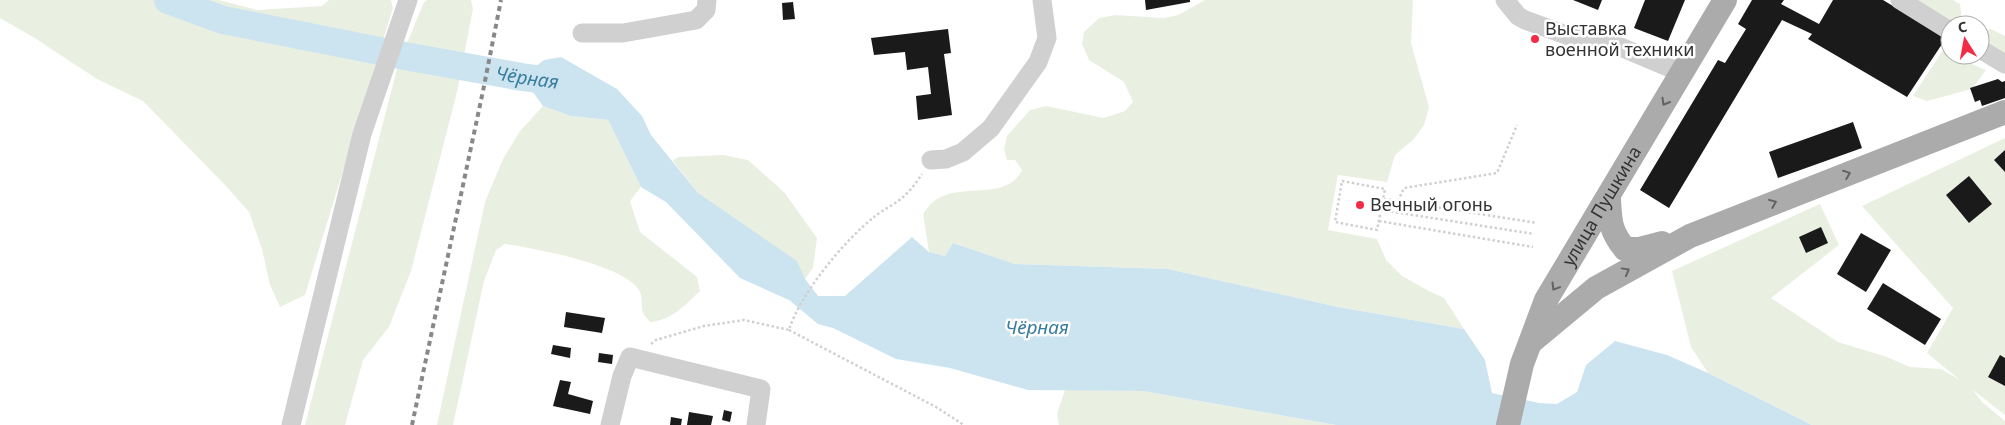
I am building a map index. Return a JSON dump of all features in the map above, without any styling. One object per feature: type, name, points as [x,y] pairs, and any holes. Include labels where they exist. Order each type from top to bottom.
[{"type":"main road","name":"улица Пушкина","points":[[1508,425],[1522,364],[1546,300],[1609,198],[1725,0]]},
{"type":"main road","points":[[1609,198],[1610,227],[1616,239],[1625,249],[1639,249],[1690,236],[2005,112]]},
{"type":"main road","points":[[1531,342],[1596,288],[1690,236]]},
{"type":"street","points":[[290,425],[362,134],[408,0]]},
{"type":"street","points":[[582,33],[623,33],[696,20],[706,10],[707,0]]},
{"type":"street","points":[[931,160],[946,159],[963,152],[991,128],[1038,62],[1047,38],[1042,0]]},
{"type":"street","points":[[1505,0],[1518,16],[1526,20],[1588,43],[1604,40],[1682,73]]},
{"type":"street","points":[[1900,0],[1940,25]]},
{"type":"street","points":[[1990,55],[2005,64]]},
{"type":"street","points":[[610,425],[622,376],[630,358],[761,389],[756,425]]},
{"type":"path","points":[[1398,201],[1404,188],[1497,173],[1517,125]]},
{"type":"path","points":[[789,330],[792,319],[818,277],[846,242],[874,217],[905,196],[931,160]]},
{"type":"path","points":[[1342,181],[1385,189],[1384,199],[1378,230],[1334,222],[1342,181]]},
{"type":"path","points":[[1384,199],[1537,223]]},
{"type":"path","points":[[1381,210],[1534,234]]},
{"type":"path","points":[[1379,221],[1533,247]]},
{"type":"path","points":[[630,358],[656,340],[704,326],[744,320],[789,330],[936,407],[964,425]]},
{"type":"green space","points":[[0,0],[219,0],[257,10],[322,6],[329,0],[391,0],[393,8],[305,295],[280,307],[270,285],[262,249],[249,212],[143,101],[97,79],[0,18]]},
{"type":"green space","points":[[427,0],[471,0],[473,9],[457,92],[411,271],[389,327],[363,360],[345,425],[305,425],[398,65],[424,2]]},
{"type":"green space","points":[[1205,0],[1413,0],[1411,43],[1429,107],[1424,125],[1414,139],[1395,155],[1387,182],[1338,175],[1328,230],[1377,239],[1386,260],[1402,276],[1444,298],[1464,329],[1338,307],[1168,269],[1015,264],[953,243],[945,256],[929,252],[923,214],[932,203],[943,196],[955,192],[993,189],[1005,186],[1015,180],[1022,170],[1015,160],[1007,160],[1004,149],[1007,136],[1030,110],[1046,106],[1104,118],[1125,111],[1133,102],[1124,82],[1089,60],[1082,44],[1084,32],[1099,18],[1115,15],[1164,18],[1178,15]]},
{"type":"green space","points":[[1905,0],[1953,0],[1960,4],[1961,15],[1940,15],[1940,19]]},
{"type":"green space","points":[[1990,29],[2005,36],[2005,64],[1990,54]]},
{"type":"green space","points":[[1940,55],[1940,65],[1974,65],[1986,70],[1972,89],[1927,101],[1913,96]]},
{"type":"green space","points":[[543,106],[571,116],[608,120],[641,187],[630,201],[640,232],[697,277],[700,291],[671,315],[658,321],[650,322],[643,313],[639,290],[630,281],[616,273],[577,259],[505,244],[496,250],[484,281],[453,425],[437,425],[485,202],[503,159],[520,131]]},
{"type":"green space","points":[[2005,138],[2005,415],[1973,390],[1982,402],[2005,421],[2005,425],[1812,425],[1708,373],[1691,347],[1672,271],[1820,204],[1839,245],[1771,298],[1838,342],[1887,357],[1910,367],[1941,369],[1960,380],[1927,353],[1953,308],[1862,206]]},
{"type":"green space","points":[[723,155],[748,160],[784,192],[817,238],[813,268],[805,279],[698,193],[673,161],[678,157]]},
{"type":"green space","points":[[1065,390],[1143,391],[1336,425],[1059,425],[1057,414]]},
{"type":"water","name":"Чёрная","points":[[561,57],[617,89],[642,116],[651,135],[698,193],[797,261],[805,279],[818,296],[845,296],[912,237],[929,252],[945,256],[953,243],[1015,264],[1168,269],[1338,307],[1464,329],[1485,360],[1492,393],[1539,403],[1557,404],[1577,392],[1586,365],[1615,341],[1667,355],[1708,373],[1812,425],[1336,425],[1143,391],[1028,390],[950,368],[896,359],[833,328],[818,324],[789,300],[740,278],[666,202],[641,187],[608,120],[571,116],[543,106],[522,77],[544,60]]},
{"type":"building","points":[[1145,0],[1190,0],[1190,2],[1146,10]]},
{"type":"building","points":[[1573,0],[1602,0],[1598,10]]},
{"type":"building","points":[[1645,0],[1685,0],[1668,41],[1634,28]]},
{"type":"building","points":[[1752,0],[1784,0],[1781,4],[1819,24],[1833,0],[1883,0],[1940,34],[1940,47],[1907,97],[1808,39],[1812,34],[1782,20],[1669,208],[1640,190],[1718,60],[1725,63],[1746,29],[1738,24]]},
{"type":"building","points":[[793,2],[795,19],[783,20],[782,3]]},
{"type":"building","points":[[948,29],[951,53],[944,54],[952,115],[918,120],[916,96],[931,94],[928,67],[907,70],[905,52],[874,55],[871,38]]},
{"type":"building","points":[[1998,79],[2002,82],[2005,81],[2005,98],[1982,106],[1980,100],[1975,102],[1970,88]]},
{"type":"building","points":[[1853,122],[1862,148],[1778,178],[1769,152]]},
{"type":"building","points":[[2005,150],[2005,172],[1994,160]]},
{"type":"building","points":[[1969,176],[1992,204],[1969,223],[1946,195]]},
{"type":"building","points":[[1821,227],[1828,243],[1806,253],[1799,237]]},
{"type":"building","points":[[1861,233],[1891,250],[1866,292],[1837,274]]},
{"type":"building","points":[[1883,283],[1941,319],[1925,345],[1867,309]]},
{"type":"building","points":[[566,312],[605,318],[602,333],[564,327]]},
{"type":"building","points":[[553,345],[571,348],[570,358],[551,354]]},
{"type":"building","points":[[599,353],[613,355],[612,364],[598,362]]},
{"type":"building","points":[[2000,355],[2005,358],[2005,386],[1988,377]]},
{"type":"building","points":[[560,380],[571,382],[568,394],[593,401],[590,414],[553,406]]},
{"type":"building","points":[[724,410],[732,412],[730,422],[722,420]]},
{"type":"building","points":[[689,412],[713,416],[711,425],[687,425]]},
{"type":"building","points":[[671,417],[682,419],[681,425],[670,425]]},
{"type":"waterway","name":"Чёрная","points":[[168,0],[223,20],[410,57],[559,82]]},
{"type":"railway","points":[[412,425],[501,0]]},
{"type":"place","name":"Выставка военной техники","points":[[1535,39]]},
{"type":"place","name":"Вечный огонь","points":[[1360,205]]}]
